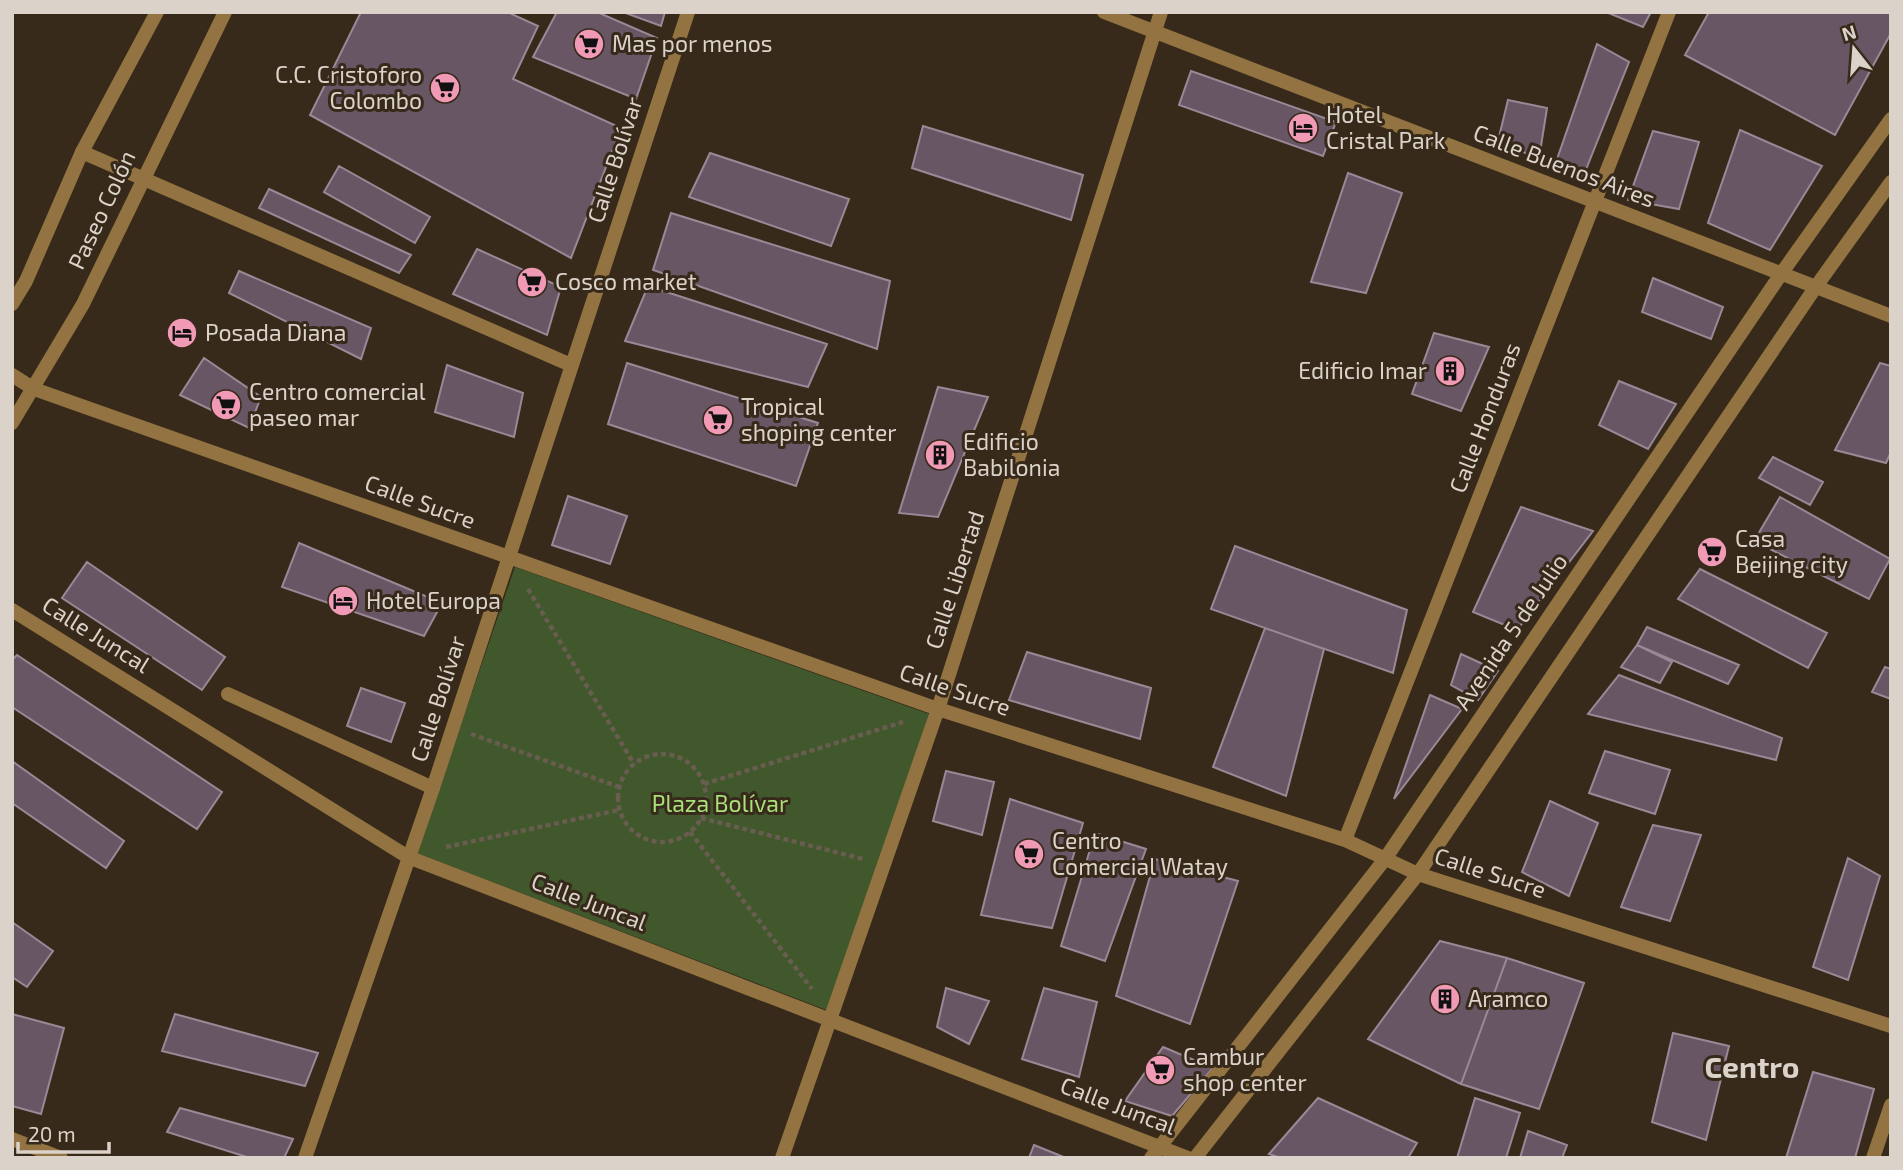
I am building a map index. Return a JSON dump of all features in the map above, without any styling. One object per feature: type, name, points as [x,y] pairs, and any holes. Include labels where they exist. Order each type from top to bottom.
[{"type":"street","name":"Paseo Colón","points":[[12,304],[26,281],[82,152],[157,12]]},
{"type":"street","name":"Paseo Colón","points":[[12,423],[83,304],[225,12]]},
{"type":"street","name":"Calle Bolívar","points":[[304,1158],[433,788],[688,12]]},
{"type":"street","name":"Calle Buenos Aires","points":[[1104,12],[1891,316]]},
{"type":"street","name":"Calle Libertad","points":[[782,1158],[938,709],[1161,12]]},
{"type":"street","name":"Calle Honduras","points":[[1345,840],[1669,12]]},
{"type":"street","name":"Avenida 5 de Julio","points":[[1155,1152],[1385,859],[1780,274],[1891,119]]},
{"type":"street","points":[[82,152],[571,365]]},
{"type":"street","points":[[1195,1158],[1418,874],[1815,288],[1891,182]]},
{"type":"street","name":"Calle Sucre","points":[[12,374],[34,388],[938,709],[1345,840],[1418,874],[1891,1026]]},
{"type":"street","name":"Calle Juncal","points":[[12,610],[408,857],[832,1019],[1155,1152],[1188,1158]]},
{"type":"street","points":[[228,694],[433,788]]},
{"type":"street","points":[[1873,1158],[1891,1105]]},
{"type":"street","points":[[12,1139],[61,1158]]},
{"type":"path","points":[[510,558],[634,764]]},
{"type":"path","points":[[704,784],[938,709]]},
{"type":"path","points":[[452,727],[619,787]]},
{"type":"path","points":[[655,755],[680,757],[692,765],[704,784],[705,807],[701,818],[690,832],[667,842],[654,841],[632,830],[619,810],[619,787],[634,764],[655,755]]},
{"type":"path","points":[[444,848],[619,810]]},
{"type":"path","points":[[701,818],[885,864]]},
{"type":"path","points":[[690,832],[832,1019]]},
{"type":"green space","name":"Plaza Bolívar","points":[[515,567],[929,714],[829,1011],[417,853]]},
{"type":"building","points":[[361,12],[507,12],[538,26],[513,79],[621,128],[571,258],[310,115]]},
{"type":"building","points":[[557,12],[597,12],[657,38],[636,99],[533,57]]},
{"type":"building","points":[[623,12],[665,12],[661,26]]},
{"type":"building","points":[[1606,12],[1651,12],[1643,27]]},
{"type":"building","points":[[1709,12],[1891,12],[1891,33],[1835,135],[1685,55]]},
{"type":"building","points":[[1597,44],[1629,62],[1583,177],[1555,165]]},
{"type":"building","points":[[1191,71],[1336,122],[1323,156],[1179,105]]},
{"type":"building","points":[[1508,100],[1547,108],[1539,159],[1498,141]]},
{"type":"building","points":[[923,126],[1083,175],[1071,220],[912,168]]},
{"type":"building","points":[[1740,130],[1822,166],[1770,250],[1708,223]]},
{"type":"building","points":[[1653,131],[1699,142],[1679,209],[1628,200]]},
{"type":"building","points":[[710,153],[849,199],[831,246],[689,197]]},
{"type":"building","points":[[339,166],[430,217],[415,243],[324,192]]},
{"type":"building","points":[[1348,173],[1402,193],[1366,293],[1311,282]]},
{"type":"building","points":[[269,189],[411,255],[399,273],[259,208]]},
{"type":"building","points":[[671,213],[890,281],[877,349],[653,270]]},
{"type":"building","points":[[477,249],[561,287],[547,335],[453,294]]},
{"type":"building","points":[[239,271],[371,328],[361,359],[229,293]]},
{"type":"building","points":[[1653,278],[1723,307],[1711,339],[1642,312]]},
{"type":"building","points":[[648,286],[827,344],[808,387],[625,341]]},
{"type":"building","name":"Edificio Imar","points":[[1434,333],[1489,347],[1461,411],[1412,394]]},
{"type":"building","points":[[204,358],[261,397],[249,428],[180,395]]},
{"type":"building","points":[[627,363],[818,423],[796,486],[608,424]]},
{"type":"building","points":[[1880,363],[1891,366],[1891,452],[1886,463],[1835,450]]},
{"type":"building","points":[[447,365],[523,393],[514,437],[435,412]]},
{"type":"building","points":[[1619,381],[1676,404],[1648,449],[1599,425]]},
{"type":"building","name":"Edificio Babilonia","points":[[938,387],[988,397],[938,517],[899,513]]},
{"type":"building","points":[[1773,457],[1823,482],[1810,505],[1759,478]]},
{"type":"building","points":[[568,496],[627,516],[610,564],[552,545]]},
{"type":"building","points":[[1780,497],[1890,559],[1869,599],[1754,541]]},
{"type":"building","points":[[1521,507],[1593,531],[1517,630],[1473,612]]},
{"type":"building","points":[[299,543],[442,603],[424,636],[282,587]]},
{"type":"building","points":[[1235,546],[1407,610],[1393,673],[1211,609]]},
{"type":"building","points":[[87,562],[225,657],[202,690],[62,598]]},
{"type":"building","points":[[1700,569],[1827,633],[1808,668],[1678,599]]},
{"type":"building","points":[[1647,627],[1739,665],[1728,684],[1637,645]]},
{"type":"building","points":[[1265,628],[1324,649],[1286,796],[1213,767]]},
{"type":"building","points":[[1637,645],[1672,662],[1660,683],[1621,667]]},
{"type":"building","points":[[1027,652],[1151,688],[1140,739],[1009,700]]},
{"type":"building","points":[[1461,654],[1498,671],[1478,700],[1451,685]]},
{"type":"building","points":[[17,655],[222,792],[197,829],[12,707],[12,660]]},
{"type":"building","points":[[1885,667],[1891,669],[1891,699],[1872,692]]},
{"type":"building","points":[[1619,675],[1782,738],[1776,760],[1588,714]]},
{"type":"building","points":[[361,688],[405,703],[391,742],[347,726]]},
{"type":"building","points":[[1430,695],[1462,709],[1394,799]]},
{"type":"building","points":[[1605,751],[1670,770],[1655,814],[1589,793]]},
{"type":"building","points":[[12,761],[124,841],[106,868],[12,803]]},
{"type":"building","points":[[946,771],[994,782],[982,835],[933,821]]},
{"type":"building","points":[[1010,799],[1083,823],[1052,928],[981,915]]},
{"type":"building","points":[[1550,801],[1598,823],[1569,896],[1522,872]]},
{"type":"building","points":[[1653,825],[1701,835],[1670,921],[1621,907]]},
{"type":"building","points":[[1095,833],[1146,849],[1105,961],[1061,946]]},
{"type":"building","points":[[1848,858],[1880,876],[1848,980],[1813,967]]},
{"type":"building","points":[[1155,859],[1238,881],[1190,1024],[1116,996]]},
{"type":"building","points":[[12,922],[53,951],[27,987],[12,977]]},
{"type":"building","name":"Aramco","points":[[1440,941],[1507,958],[1461,1084],[1368,1039]]},
{"type":"building","points":[[1507,958],[1584,983],[1539,1109],[1461,1084]]},
{"type":"building","points":[[946,988],[989,1001],[969,1044],[937,1027]]},
{"type":"building","points":[[1044,988],[1097,1002],[1079,1077],[1022,1059]]},
{"type":"building","points":[[12,1014],[64,1028],[41,1114],[12,1106]]},
{"type":"building","points":[[175,1014],[318,1053],[305,1086],[162,1051]]},
{"type":"building","points":[[1673,1033],[1729,1046],[1706,1140],[1652,1122]]},
{"type":"building","points":[[1163,1047],[1213,1068],[1172,1116],[1125,1101]]},
{"type":"building","points":[[1813,1072],[1874,1089],[1855,1158],[1786,1158]]},
{"type":"building","points":[[1318,1098],[1417,1143],[1408,1158],[1281,1158],[1269,1154]]},
{"type":"building","points":[[1475,1098],[1520,1113],[1506,1158],[1457,1158]]},
{"type":"building","points":[[180,1108],[293,1139],[284,1158],[250,1158],[167,1132]]},
{"type":"building","points":[[1528,1131],[1567,1145],[1562,1158],[1520,1158]]},
{"type":"building","points":[[1034,1145],[1066,1158],[1029,1158]]},
{"type":"place","name":"Mas por menos","points":[[589,44]]},
{"type":"place","name":"C.C. Cristoforo Colombo","points":[[445,88]]},
{"type":"place","name":"Hotel Cristal Park","points":[[1303,128]]},
{"type":"place","name":"Cosco market","points":[[532,282]]},
{"type":"place","name":"Posada Diana","points":[[182,333]]},
{"type":"place","name":"Edificio Imar","points":[[1450,371]]},
{"type":"place","name":"Centro comercial paseo mar","points":[[226,405]]},
{"type":"place","name":"Tropical shoping center","points":[[718,420]]},
{"type":"place","name":"Edificio Babilonia","points":[[940,455]]},
{"type":"place","name":"Casa Beijing city","points":[[1712,552]]},
{"type":"place","name":"Hotel Europa","points":[[343,601]]},
{"type":"place","name":"Centro Comercial Watay","points":[[1029,854]]},
{"type":"place","name":"Aramco","points":[[1445,999]]},
{"type":"place","name":"Cambur shop center","points":[[1160,1070]]},
{"type":"district","name":"Centro","points":[[1752,1068]]}]
